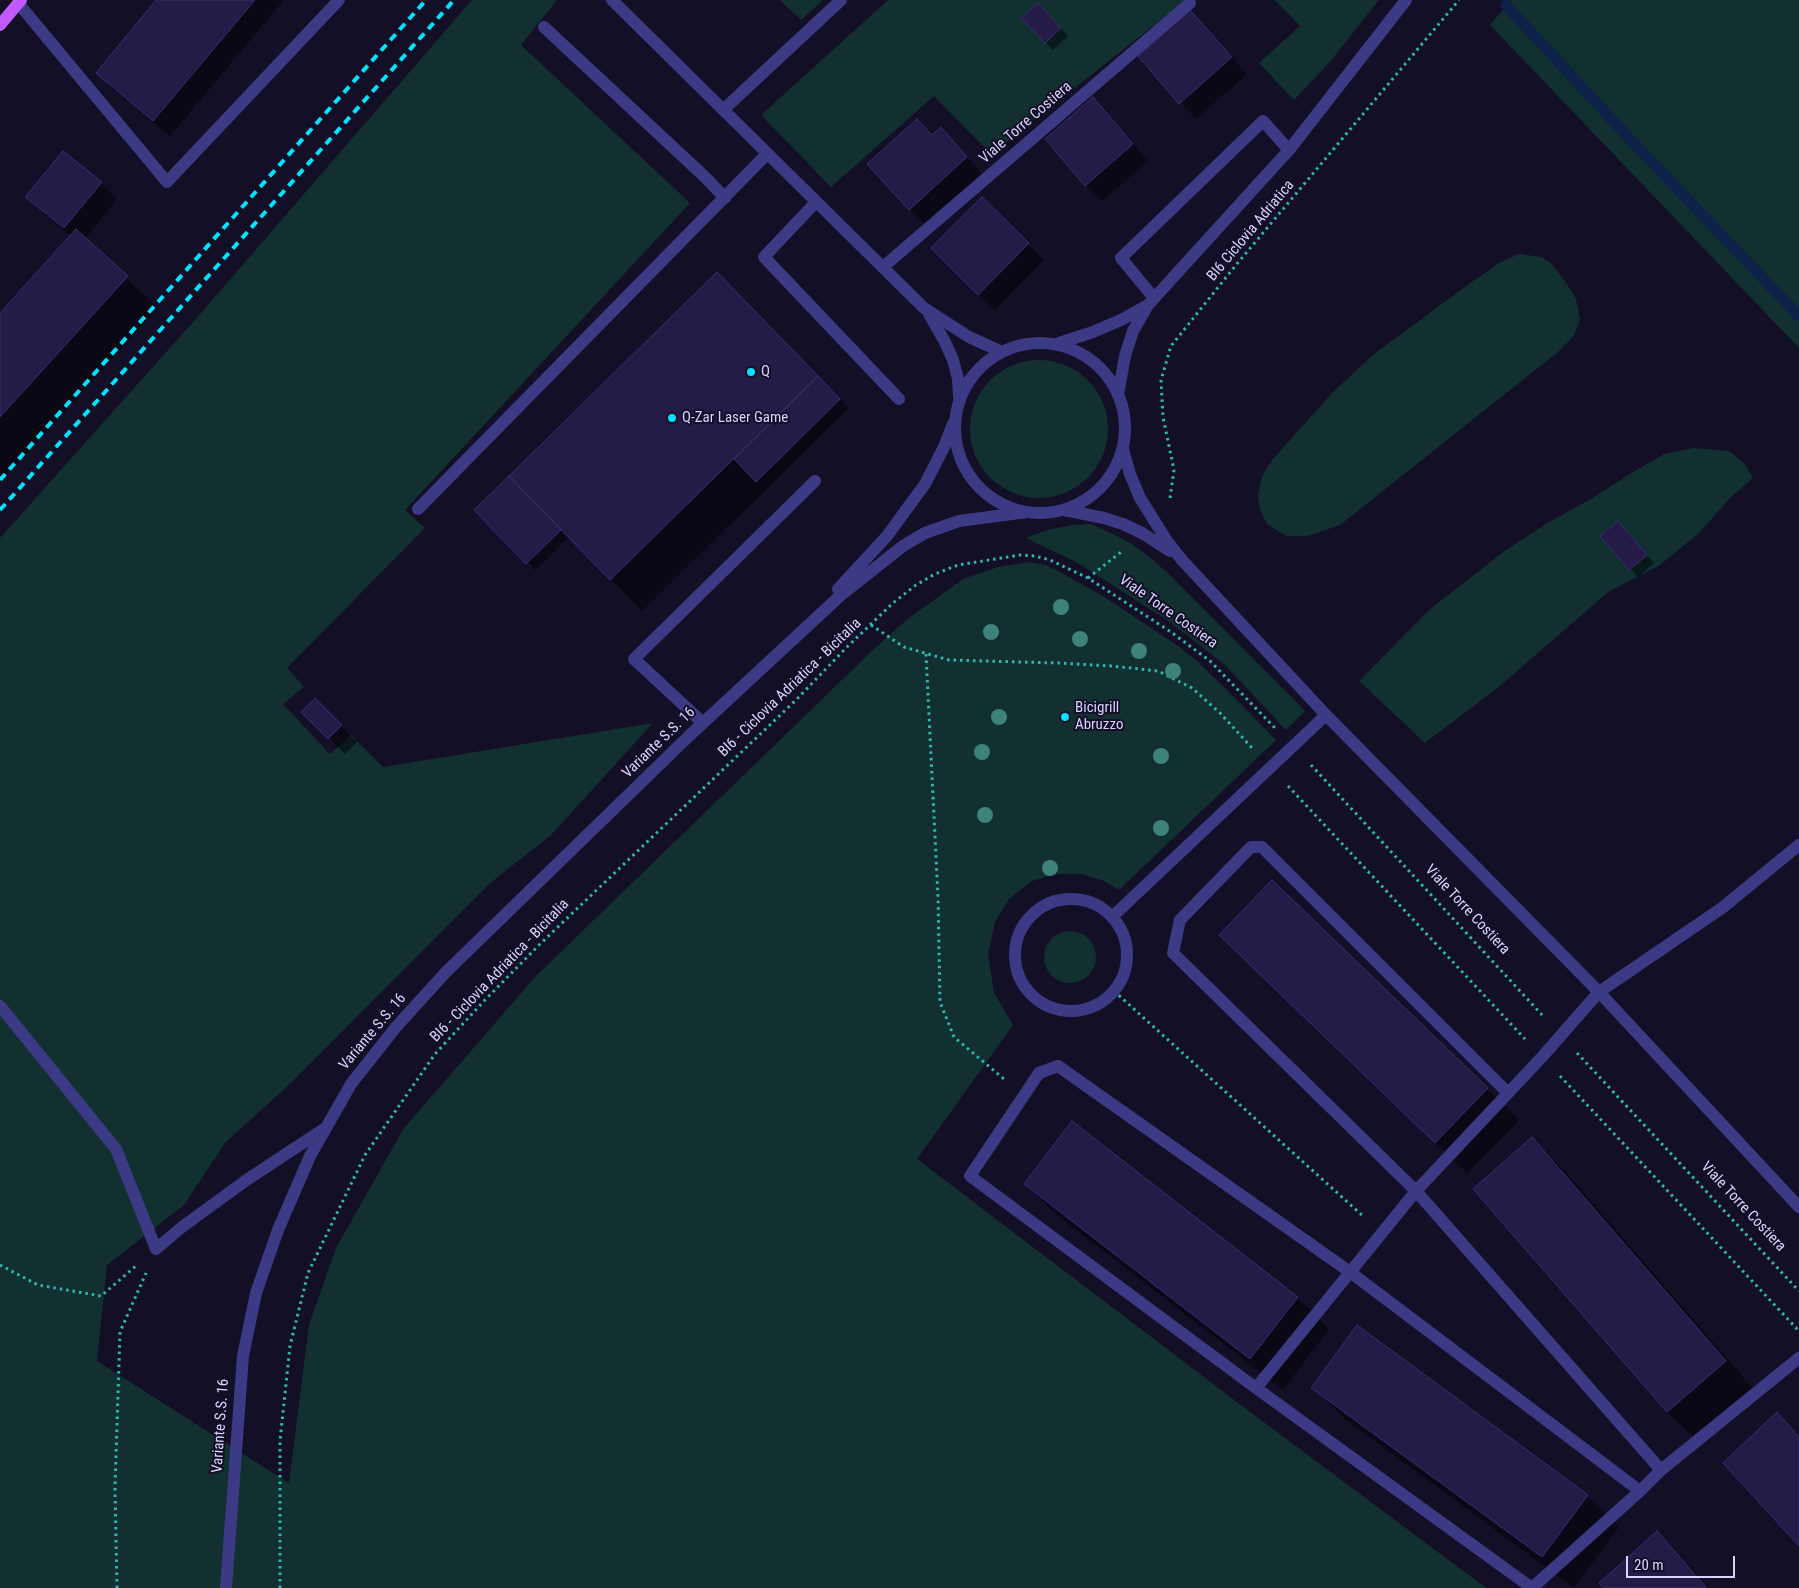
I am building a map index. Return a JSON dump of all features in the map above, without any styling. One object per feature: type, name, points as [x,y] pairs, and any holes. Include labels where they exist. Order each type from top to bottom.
[{"type":"main road","points":[[0,25],[20,2]]},
{"type":"street","points":[[20,2],[167,182],[339,0]]},
{"type":"street","points":[[612,0],[924,308],[969,337],[1002,352]]},
{"type":"street","points":[[722,110],[841,0]]},
{"type":"street","points":[[1118,395],[1125,356],[1133,331],[1151,302],[1289,150],[1406,0]]},
{"type":"street","name":"Viale Torre Costiera","points":[[882,267],[1190,3]]},
{"type":"street","points":[[544,27],[725,198]]},
{"type":"street","points":[[1151,302],[1121,258],[1263,121],[1289,150]]},
{"type":"street","points":[[418,509],[768,154]]},
{"type":"street","points":[[816,202],[764,257],[899,399]]},
{"type":"street","points":[[1056,344],[1093,332],[1123,319],[1151,302]]},
{"type":"street","points":[[924,308],[945,342],[952,360],[958,379],[959,403]]},
{"type":"street","points":[[1029,343],[1056,344],[1082,354],[1104,371],[1118,395],[1125,421],[1122,449],[1114,470],[1101,487],[1084,502],[1064,510],[1045,513],[1027,512],[1002,504],[980,489],[965,468],[956,443],[956,417],[959,403],[966,387],[975,373],[988,361],[1002,352],[1029,343]]},
{"type":"street","name":"Variante S.S. 16","points":[[798,633],[882,541],[925,484],[944,447],[956,417]]},
{"type":"street","points":[[1122,449],[1140,498],[1167,541],[1182,560],[1326,715],[1599,992],[1799,1207]]},
{"type":"street","points":[[703,723],[634,659],[815,481]]},
{"type":"street","points":[[1064,510],[1123,524],[1156,541],[1182,560]]},
{"type":"street","name":"Variante S.S. 16","points":[[226,1588],[243,1356],[256,1293],[310,1156],[351,1084],[396,1027],[446,972],[703,723],[798,633],[849,588],[903,546],[925,533],[959,521],[1027,512]]},
{"type":"street","points":[[1112,917],[1326,715]]},
{"type":"street","points":[[1256,1388],[1416,1191],[1599,992],[1722,908],[1799,845]]},
{"type":"street","points":[[1508,1092],[1262,848],[1251,847],[1180,920],[1172,953],[1416,1191],[1661,1470]]},
{"type":"street","points":[[1062,900],[1080,900],[1097,906],[1112,917],[1120,928],[1127,954],[1122,980],[1114,991],[1100,1003],[1084,1010],[1066,1012],[1048,1007],[1034,998],[1022,983],[1016,966],[1015,948],[1020,931],[1031,916],[1045,905],[1062,900]]},
{"type":"street","points":[[0,1006],[116,1149],[156,1249],[182,1227],[248,1179],[327,1128]]},
{"type":"street","points":[[1640,1491],[1350,1272],[1058,1066],[1039,1073],[970,1176],[1256,1388],[1532,1588],[1640,1491],[1661,1470],[1799,1358]]},
{"type":"path","name":"BI6 Ciclovia Adriatica","points":[[1167,504],[1170,500],[1174,470],[1163,416],[1161,380],[1171,346],[1236,265],[1459,0]]},
{"type":"path","points":[[1088,578],[1128,546]]},
{"type":"path","name":"BI6 - Ciclovia Adriatica - Bicitalia","points":[[280,1588],[279,1463],[282,1416],[290,1346],[308,1273],[365,1155],[435,1054],[538,945],[773,722],[893,603],[916,585],[935,574],[958,565],[1020,555],[1050,560],[1088,578]]},
{"type":"path","name":"Viale Torre Costiera","points":[[1088,578],[1157,622],[1210,661],[1294,746],[1799,1291]]},
{"type":"path","points":[[871,625],[904,647],[949,660],[1058,663],[1158,671],[1192,688],[1220,714],[1271,768],[1799,1331]]},
{"type":"path","points":[[926,654],[938,887],[940,1002],[954,1037],[1024,1095]]},
{"type":"path","points":[[1114,991],[1382,1233]]},
{"type":"path","points":[[0,1265],[38,1285],[102,1296],[156,1249]]},
{"type":"path","points":[[117,1588],[115,1487],[120,1332],[156,1249]]},
{"type":"green space","points":[[472,0],[557,0],[521,45],[690,203],[405,510],[425,528],[287,668],[304,687],[283,704],[330,754],[351,735],[383,767],[653,723],[551,835],[489,884],[292,1082],[225,1143],[184,1205],[107,1265],[97,1361],[289,1483],[309,1325],[336,1248],[404,1128],[536,976],[876,647],[910,617],[963,579],[998,567],[1030,562],[1045,565],[1103,596],[1178,646],[1196,660],[1276,740],[1119,890],[1104,881],[1082,874],[1057,874],[1032,881],[1009,899],[995,922],[988,954],[994,993],[1013,1025],[917,1159],[1486,1588],[0,1588],[0,538],[194,321]]},
{"type":"green space","points":[[780,0],[823,0],[801,20]]},
{"type":"green space","points":[[888,0],[1186,0],[991,154],[934,96],[831,187],[761,115]]},
{"type":"green space","points":[[1275,0],[1379,0],[1329,63],[1294,100],[1259,63],[1300,26]]},
{"type":"green space","points":[[1511,0],[1799,0],[1799,348],[1490,25]]},
{"type":"green space","points":[[1519,254],[1541,257],[1552,264],[1567,284],[1576,299],[1580,320],[1573,337],[1558,352],[1340,525],[1308,536],[1286,536],[1267,524],[1260,510],[1258,496],[1262,476],[1272,460],[1332,393],[1374,354],[1499,263]]},
{"type":"green space","points":[[1039,360],[1065,366],[1088,380],[1102,403],[1108,429],[1102,455],[1088,478],[1065,492],[1039,498],[1013,492],[990,478],[976,455],[970,429],[976,403],[990,380],[1013,366]]},
{"type":"green space","points":[[1693,448],[1729,451],[1745,464],[1753,478],[1731,497],[1699,533],[1660,565],[1608,592],[1500,686],[1425,743],[1359,681],[1429,610],[1503,552],[1549,522],[1591,499],[1664,454]]},
{"type":"green space","points":[[1091,524],[1132,544],[1153,560],[1305,711],[1286,730],[1225,665],[1167,620],[1078,563],[1026,538],[1047,530],[1072,525]]},
{"type":"green space","points":[[1070,931],[1084,935],[1092,943],[1096,957],[1092,971],[1084,979],[1070,983],[1056,979],[1048,971],[1044,957],[1048,943],[1056,935]]},
{"type":"building","points":[[156,0],[255,0],[153,121],[96,73]]},
{"type":"building","points":[[1038,3],[1061,28],[1045,43],[1021,18]]},
{"type":"building","points":[[1190,10],[1232,57],[1179,104],[1138,56]]},
{"type":"building","points":[[1093,97],[1133,144],[1085,186],[1045,139]]},
{"type":"building","points":[[917,119],[932,135],[941,127],[967,157],[909,210],[867,164]]},
{"type":"building","points":[[63,151],[102,182],[64,228],[25,197]]},
{"type":"building","points":[[982,197],[1029,243],[978,295],[931,248]]},
{"type":"building","points":[[76,229],[128,276],[0,417],[0,313]]},
{"type":"building","name":"Q-Zar Laser Game","points":[[717,272],[818,376],[610,580],[509,476]]},
{"type":"building","points":[[818,376],[840,399],[756,482],[734,459]]},
{"type":"building","points":[[509,476],[561,530],[526,564],[474,510]]},
{"type":"building","points":[[1618,521],[1647,555],[1629,570],[1600,536]]},
{"type":"building","points":[[315,698],[342,725],[328,739],[301,712]]},
{"type":"building","points":[[1272,880],[1488,1088],[1435,1143],[1219,935]]},
{"type":"building","points":[[1072,1121],[1298,1297],[1250,1359],[1024,1184]]},
{"type":"building","points":[[1532,1137],[1726,1361],[1667,1412],[1473,1189]]},
{"type":"building","points":[[1357,1325],[1588,1495],[1542,1557],[1311,1388]]},
{"type":"building","points":[[1777,1412],[1799,1437],[1799,1546],[1723,1463]]},
{"type":"building","points":[[1657,1531],[1707,1588],[1603,1588],[1599,1583]]},
{"type":"waterway","points":[[1506,5],[1628,137],[1799,316]]},
{"type":"railway","points":[[0,480],[426,0]]},
{"type":"railway","points":[[0,510],[454,0]]},
{"type":"place","name":"Q","points":[[751,372]]},
{"type":"place","name":"Q-Zar Laser Game","points":[[672,418]]},
{"type":"place","name":"Bicigrill Abruzzo","points":[[1065,717]]}]
